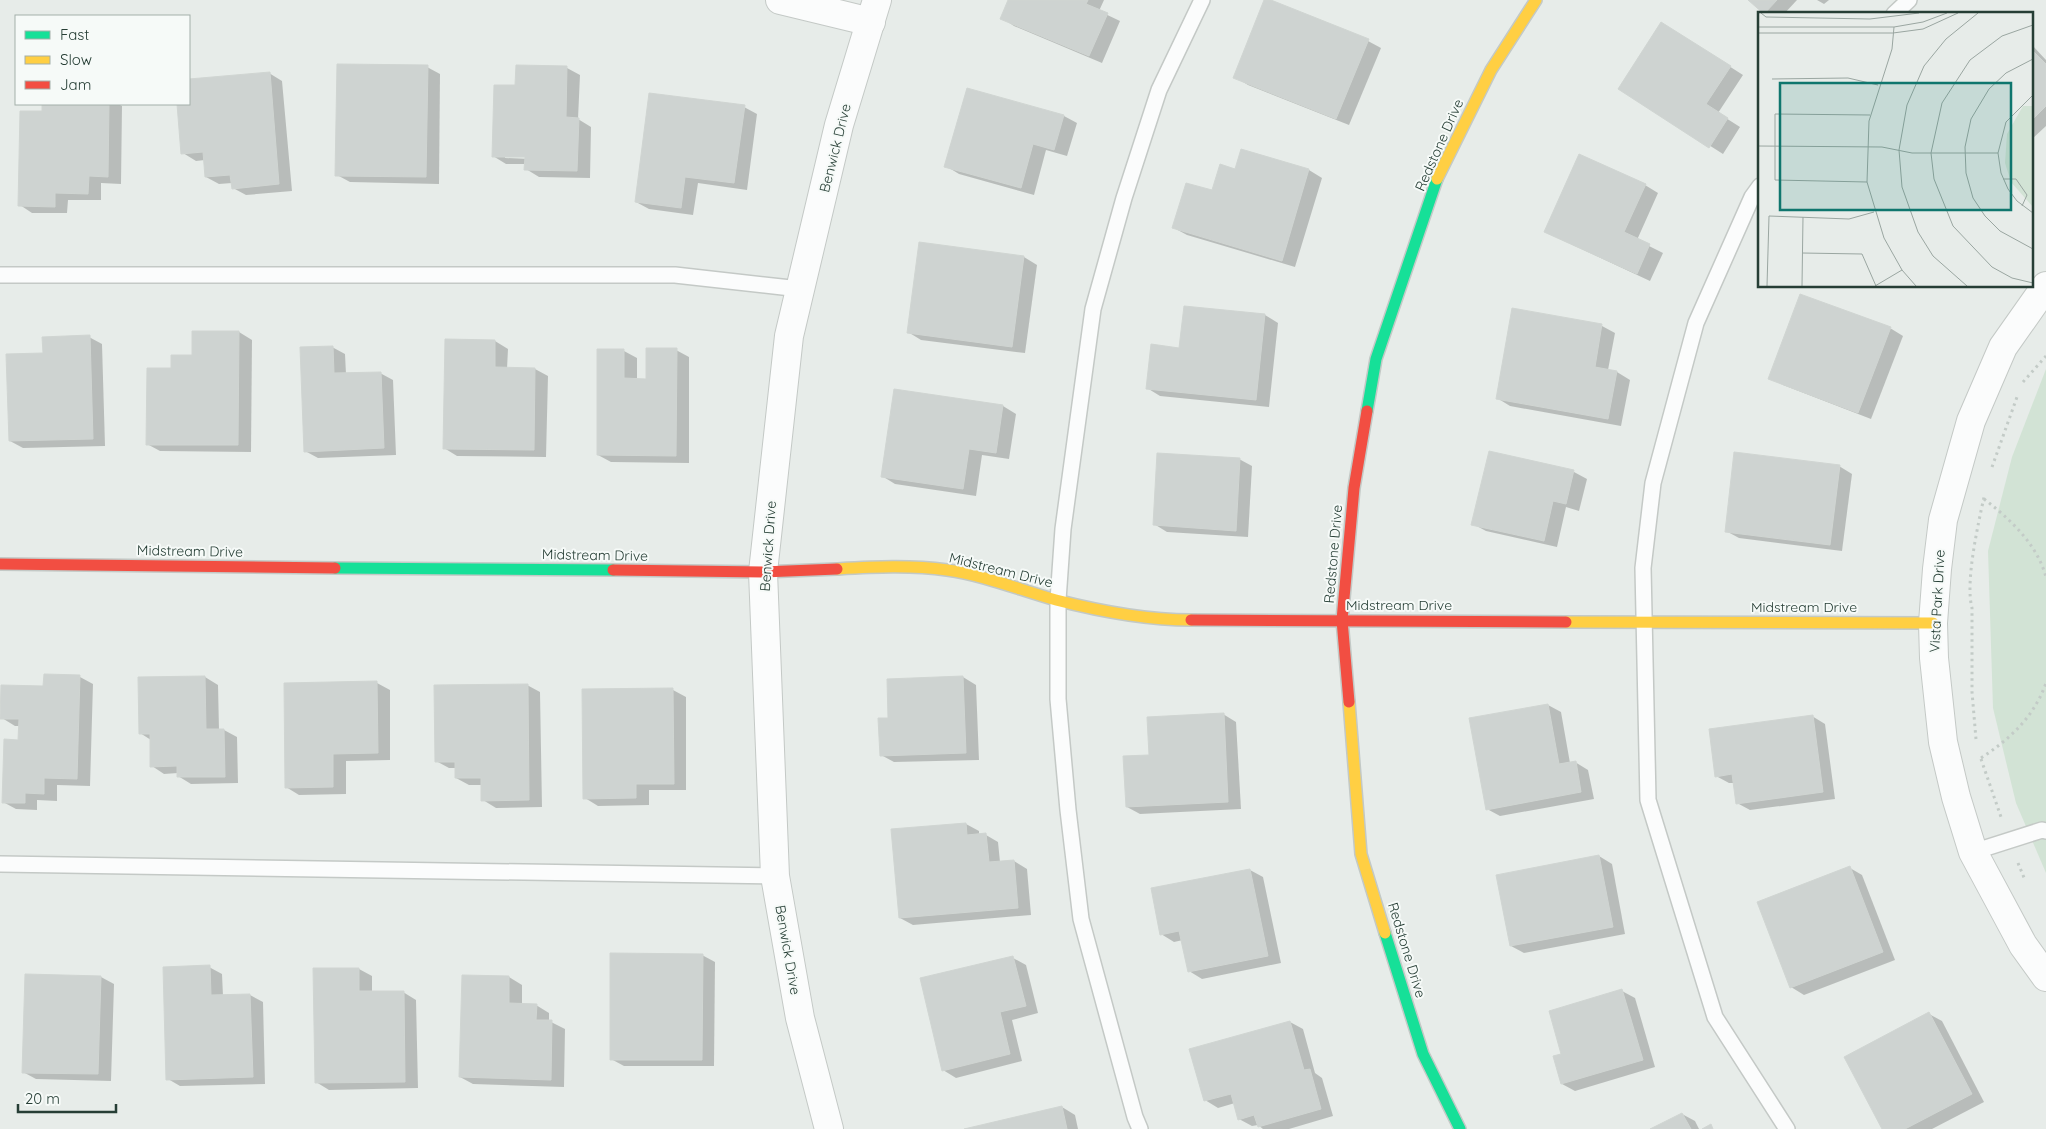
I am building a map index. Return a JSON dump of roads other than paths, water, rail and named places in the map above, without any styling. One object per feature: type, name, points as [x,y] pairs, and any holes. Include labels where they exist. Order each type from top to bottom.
[{"type":"street","points":[[780,0],[874,11]]},
{"type":"street","name":"Redstone Drive","points":[[1460,1129],[1423,1054],[1361,854],[1342,620],[1354,488],[1376,359],[1438,177],[1490,70],[1536,0]]},
{"type":"street","name":"Benwick Drive","points":[[828,1129],[800,1018],[775,876],[763,572],[789,336],[839,125],[874,11]]},
{"type":"street","name":"Vista Park Drive","points":[[2046,286],[2003,347],[1971,421],[1943,520],[1933,623],[1934,658],[1943,742],[1956,797],[1973,852],[2023,945],[2046,977]]},
{"type":"street","name":"Midstream Drive","points":[[0,564],[763,572],[901,566],[948,570],[1058,600],[1132,615],[1171,620],[1933,623]]},
{"type":"lane","points":[[1140,1129],[1135,1117],[1081,920],[1068,810],[1058,699],[1058,600],[1062,529],[1093,309],[1124,198],[1159,90],[1202,0]]},
{"type":"lane","points":[[1896,12],[1909,0]]},
{"type":"lane","points":[[1758,189],[1752,197],[1696,323],[1653,483],[1643,568],[1648,800],[1715,1017],[1787,1129]]},
{"type":"lane","points":[[0,275],[675,275],[800,289]]},
{"type":"lane","points":[[1973,852],[2042,830],[2046,831]]},
{"type":"lane","points":[[0,864],[775,876]]}]
